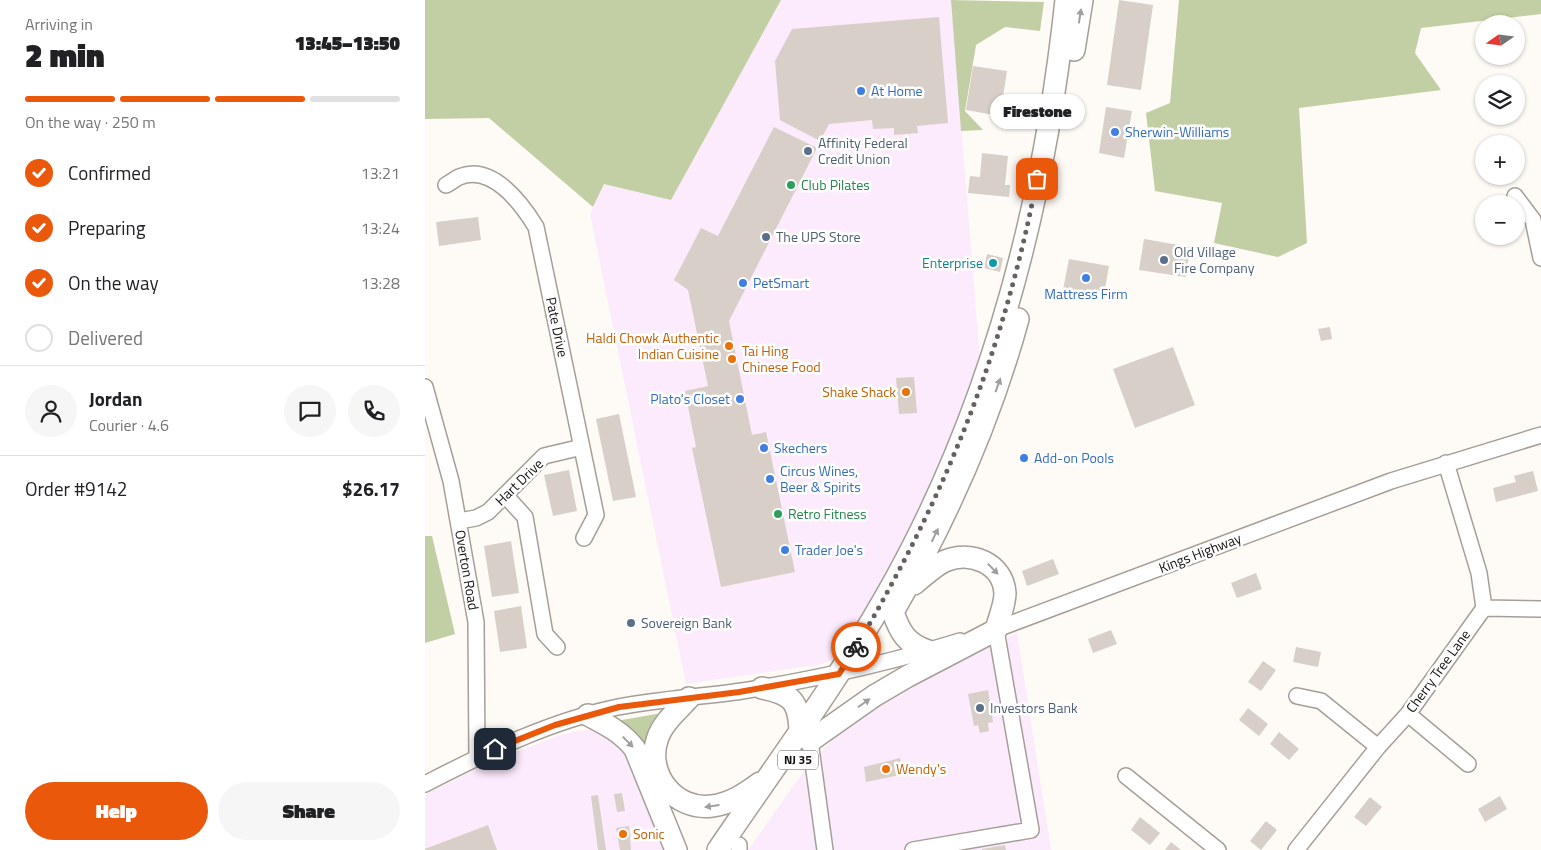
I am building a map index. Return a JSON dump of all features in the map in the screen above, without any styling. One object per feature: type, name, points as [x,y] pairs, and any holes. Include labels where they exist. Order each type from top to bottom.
[{"type":"highway","name":"NJ 35","points":[[849,671],[941,489],[975,406],[1002,326],[1024,244],[1049,124],[1066,0]]},
{"type":"highway","name":"NJ 35","points":[[738,848],[805,737],[849,671],[893,612],[921,563],[965,470],[1010,348],[1044,217],[1082,0]]},
{"type":"highway","points":[[762,688],[779,691],[791,700],[798,711],[805,737],[899,681],[996,630],[1005,598],[1004,586],[996,570],[979,559],[955,557],[944,561],[906,590]]},
{"type":"highway","points":[[893,612],[905,638],[928,651]]},
{"type":"highway","points":[[689,698],[663,726],[654,750],[656,770],[667,789],[685,802],[696,806],[713,806],[739,798],[769,775]]},
{"type":"highway","points":[[588,715],[612,728],[629,741],[635,749],[675,850]]},
{"type":"highway","name":"NJ 35","points":[[718,850],[769,775],[805,737]]},
{"type":"street","name":"Pate Drive","points":[[446,185],[460,176],[475,174],[490,179],[506,190],[523,206],[536,227],[596,515],[583,538]]},
{"type":"street","points":[[1525,209],[1533,220],[1541,258]]},
{"type":"street","name":"Overton Road","points":[[425,387],[451,481],[476,622],[477,757]]},
{"type":"street","name":"Kings Highway","points":[[762,688],[849,671],[928,651],[996,630],[1391,481],[1541,435]]},
{"type":"street","name":"Hart Drive","points":[[459,522],[482,515],[505,496],[544,456],[582,447]]},
{"type":"street","points":[[1446,463],[1479,573],[1484,608],[1541,609]]},
{"type":"street","points":[[505,496],[525,517],[545,634],[557,647]]},
{"type":"street","name":"Cherry Tree Lane","points":[[1296,850],[1378,747],[1407,714],[1484,608]]},
{"type":"street","points":[[913,850],[1031,830],[996,630]]},
{"type":"street","points":[[425,784],[477,757],[521,738],[588,715],[619,707],[762,688]]},
{"type":"street","points":[[1297,696],[1321,701],[1378,747]]},
{"type":"street","points":[[1407,714],[1468,764]]},
{"type":"street","points":[[805,737],[825,850]]},
{"type":"street","points":[[1126,776],[1217,850]]},
{"type":"shaded area","points":[[781,0],[951,0],[980,360],[937,476],[908,536],[839,656],[823,664],[686,684],[590,214],[604,184],[671,200]]},
{"type":"shaded area","points":[[1017,633],[1051,850],[748,850],[807,767],[843,728],[861,713],[964,655]]},
{"type":"shaded area","points":[[591,729],[604,732],[625,745],[668,850],[425,850],[425,795],[492,761],[563,734]]},
{"type":"green space","points":[[425,0],[781,0],[671,200],[604,184],[593,207],[489,118],[425,119]]},
{"type":"green space","points":[[951,0],[1044,2],[1040,31],[1005,27],[976,45],[965,111],[983,130],[961,131]]},
{"type":"green space","points":[[1179,0],[1541,0],[1541,14],[1525,16],[1475,15],[1475,22],[1421,28],[1415,53],[1441,90],[1299,108],[1307,243],[1278,257],[1214,243],[1222,203],[1155,191],[1146,113],[1170,103]]},
{"type":"green space","points":[[425,536],[432,536],[455,634],[425,643]]},
{"type":"green space","points":[[668,712],[648,749],[616,721]]},
{"type":"building","points":[[1119,0],[1153,5],[1141,90],[1107,85]]},
{"type":"building","name":"At Home","points":[[939,17],[948,123],[917,126],[918,133],[894,135],[894,128],[873,129],[872,120],[829,124],[820,141],[780,120],[775,61],[792,29]]},
{"type":"building","points":[[973,66],[1007,71],[1000,116],[966,110]]},
{"type":"building","name":"Sherwin-Williams","points":[[1106,107],[1132,111],[1124,158],[1099,153]]},
{"type":"building","points":[[774,127],[817,148],[729,321],[752,435],[766,432],[795,572],[721,587],[692,448],[696,447],[685,391],[708,386],[688,290],[674,280],[701,228],[718,236]]},
{"type":"building","points":[[982,153],[1008,156],[1005,185],[1010,185],[1009,197],[968,193],[970,176],[980,177]]},
{"type":"building","points":[[478,217],[481,240],[439,246],[436,222]]},
{"type":"building","name":"Old Village Fire Company","points":[[1144,239],[1190,247],[1186,277],[1139,270]]},
{"type":"building","name":"Enterprise","points":[[987,254],[1003,258],[1000,272],[984,268]]},
{"type":"building","name":"Mattress Firm","points":[[1069,259],[1109,266],[1104,294],[1063,290]]},
{"type":"building","points":[[1330,327],[1332,339],[1321,341],[1318,329]]},
{"type":"building","points":[[1173,347],[1195,405],[1135,428],[1113,369]]},
{"type":"building","name":"Shake Shack","points":[[914,377],[917,413],[899,414],[896,378]]},
{"type":"building","points":[[619,414],[636,497],[613,501],[596,419]]},
{"type":"building","points":[[569,470],[577,511],[553,516],[544,475]]},
{"type":"building","points":[[1533,471],[1538,491],[1496,502],[1493,488],[1516,482],[1514,476]]},
{"type":"building","points":[[511,541],[519,593],[492,597],[484,546]]},
{"type":"building","points":[[1053,559],[1059,574],[1027,586],[1022,571]]},
{"type":"building","points":[[1256,573],[1262,589],[1237,598],[1231,583]]},
{"type":"building","points":[[521,606],[527,648],[500,652],[494,611]]},
{"type":"building","points":[[1111,630],[1117,644],[1093,653],[1088,639]]},
{"type":"building","points":[[1296,647],[1321,652],[1318,667],[1293,662]]},
{"type":"building","points":[[1263,661],[1276,670],[1261,691],[1248,682]]},
{"type":"building","name":"Investors Bank","points":[[988,690],[993,722],[988,723],[989,731],[980,733],[978,725],[974,726],[968,694]]},
{"type":"building","points":[[1248,708],[1268,724],[1259,736],[1239,720]]},
{"type":"building","points":[[1279,732],[1299,749],[1289,760],[1270,744]]},
{"type":"building","points":[[900,758],[902,767],[908,766],[909,773],[866,782],[864,767]]},
{"type":"building","points":[[622,793],[625,811],[617,812],[614,794]]},
{"type":"building","points":[[598,795],[606,850],[598,850],[591,796]]},
{"type":"building","points":[[1500,796],[1507,809],[1485,822],[1478,809]]},
{"type":"building","points":[[1370,797],[1382,807],[1366,826],[1354,817]]},
{"type":"building","points":[[1140,817],[1160,833],[1150,845],[1131,830]]},
{"type":"building","points":[[1266,821],[1277,830],[1261,850],[1250,841]]},
{"type":"building","points":[[488,825],[497,850],[425,850],[425,849]]},
{"type":"building","name":"Sonic","points":[[629,826],[631,850],[620,850],[616,828]]},
{"type":"building","points":[[1171,842],[1181,850],[1165,850]]},
{"type":"building","points":[[1005,845],[1006,850],[982,850],[982,849]]},
{"type":"way so far","points":[[856,647],[887,595],[941,489],[975,406],[1002,326],[1013,286],[1024,244],[1037,179]]},
{"type":"place","name":"At Home","points":[[861,91]]},
{"type":"place","name":"Sherwin-Williams","points":[[1115,132]]},
{"type":"place","name":"Affinity Federal Credit Union","points":[[808,151]]},
{"type":"place","name":"Firestone","points":[[1037,179]]},
{"type":"place","name":"Club Pilates","points":[[791,185]]},
{"type":"place","name":"The UPS Store","points":[[766,237]]},
{"type":"place","name":"Old Village Fire Company","points":[[1164,260]]},
{"type":"place","name":"Enterprise","points":[[993,263]]},
{"type":"place","name":"Mattress Firm","points":[[1086,278]]},
{"type":"place","name":"PetSmart","points":[[743,283]]},
{"type":"place","name":"Haldi Chowk Authentic Indian Cuisine","points":[[729,346]]},
{"type":"place","name":"Tai Hing Chinese Food","points":[[732,359]]},
{"type":"place","name":"Shake Shack","points":[[906,392]]},
{"type":"place","name":"Plato's Closet","points":[[740,399]]},
{"type":"place","name":"Skechers","points":[[764,448]]},
{"type":"place","name":"Add-on Pools","points":[[1024,458]]},
{"type":"place","name":"Circus Wines, Beer & Spirits","points":[[770,479]]},
{"type":"place","name":"Retro Fitness","points":[[778,514]]},
{"type":"place","name":"Trader Joe's","points":[[785,550]]},
{"type":"place","name":"Sovereign Bank","points":[[631,623]]},
{"type":"place","name":"Investors Bank","points":[[980,708]]},
{"type":"place","name":"Wendy's","points":[[886,769]]},
{"type":"place","name":"Sonic","points":[[623,834]]},
{"type":"route","points":[[495,749],[555,725],[619,707],[739,692],[839,674],[856,647]]}]
